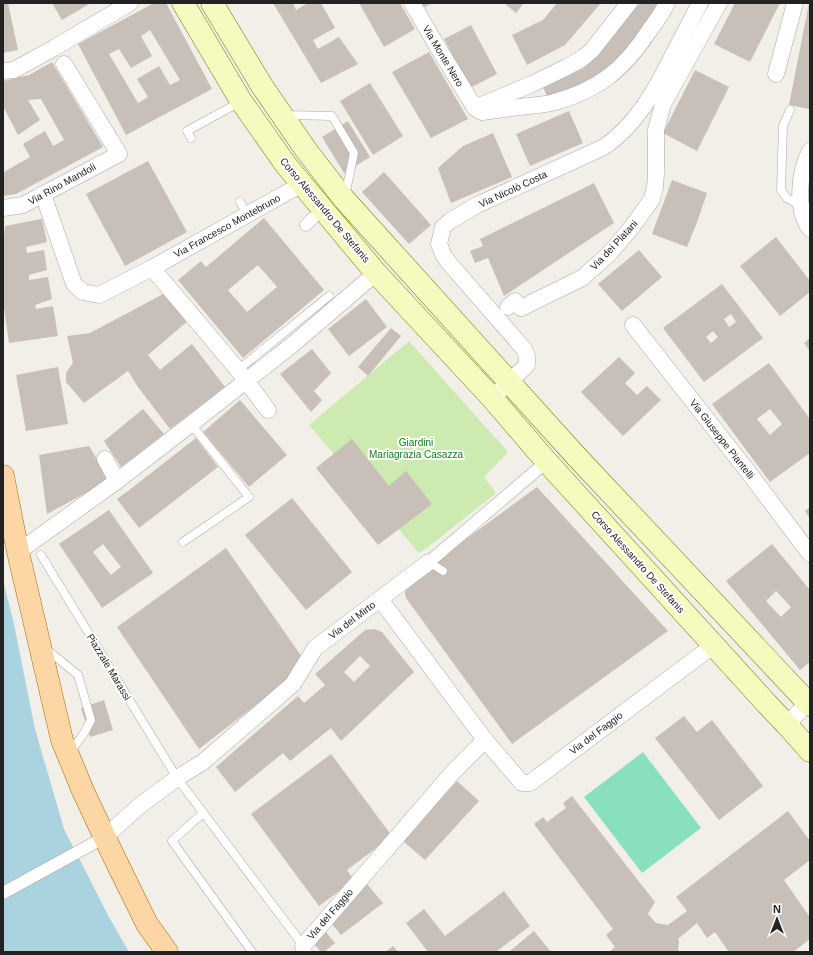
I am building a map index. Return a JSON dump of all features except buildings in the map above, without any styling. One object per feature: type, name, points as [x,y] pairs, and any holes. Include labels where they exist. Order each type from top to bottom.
[{"type":"main road","name":"Corso Alessandro De Stefanis","points":[[183,3],[241,101],[286,165],[376,272],[492,398],[547,462],[767,704],[788,725],[810,751]]},
{"type":"main road","points":[[212,3],[262,86],[306,150],[344,198],[576,456],[809,702]]},
{"type":"main road","points":[[3,476],[18,552],[62,740],[83,791],[96,842],[147,924],[167,952]]},
{"type":"street","points":[[3,72],[14,70],[130,3]]},
{"type":"street","name":"Via Monte Nero","points":[[412,3],[476,108]]},
{"type":"street","points":[[476,108],[532,84],[584,57],[592,50],[629,3]]},
{"type":"street","points":[[476,108],[482,112],[550,103],[577,94],[594,86],[614,73],[628,60],[664,10],[667,3]]},
{"type":"street","name":"Via Nicolò Costa","points":[[510,382],[527,365],[528,360],[524,349],[446,258],[439,244],[443,227],[450,221],[477,206],[604,147],[614,140],[657,100],[658,84],[700,3]]},
{"type":"street","name":"Via dei Platani","points":[[508,307],[515,301],[522,308],[582,278],[609,254],[632,227],[652,199],[656,174],[657,100],[719,3]]},
{"type":"street","points":[[776,74],[795,3]]},
{"type":"street","name":"Via Rino Mandoli","points":[[3,208],[23,206],[118,154],[64,64]]},
{"type":"street","points":[[810,152],[802,170],[800,204],[806,223],[810,228]]},
{"type":"street","name":"Via Francesco Montebruno","points":[[44,194],[74,284],[83,292],[99,295],[152,268],[243,208],[302,184]]},
{"type":"street","points":[[152,268],[242,376],[268,410]]},
{"type":"street","points":[[18,552],[117,481],[191,424],[242,376],[292,345],[376,272]]},
{"type":"street","name":"Via Giuseppe Piantelli","points":[[633,325],[749,473],[810,554]]},
{"type":"street","points":[[492,398],[510,382]]},
{"type":"street","points":[[105,459],[117,481]]},
{"type":"street","name":"Via del Mirto","points":[[177,778],[203,762],[293,684],[315,648],[380,599],[430,555],[538,469]]},
{"type":"street","name":"Via del Faggio","points":[[380,599],[485,740],[522,783],[530,783],[714,645]]},
{"type":"street","points":[[788,725],[809,702]]},
{"type":"street","name":"Via del Faggio","points":[[306,949],[453,772],[485,740]]},
{"type":"street","points":[[3,892],[96,842],[138,807],[177,778]]},
{"type":"lane","points":[[191,138],[187,131],[241,101]]},
{"type":"lane","points":[[790,110],[783,126],[781,190],[787,198],[800,204]]},
{"type":"lane","points":[[282,115],[332,116],[354,153],[344,198]]},
{"type":"lane","points":[[242,376],[328,296]]},
{"type":"lane","points":[[183,542],[249,497],[191,424]]},
{"type":"lane","name":"Piazzale Marassi","points":[[41,555],[177,778],[306,949]]},
{"type":"lane","points":[[430,555],[443,571]]},
{"type":"lane","points":[[40,645],[78,675],[91,720],[83,735],[68,754]]},
{"type":"lane","points":[[203,813],[172,841],[252,952]]},
{"type":"green space","name":"Giardini Mariagrazia Casazza","points":[[409,341],[508,452],[484,477],[496,493],[419,553],[309,425]]},
{"type":"green space","points":[[643,752],[701,828],[642,873],[584,797]]},
{"type":"water","points":[[3,580],[14,624],[35,729],[64,829],[109,917],[129,952],[3,952]]}]
